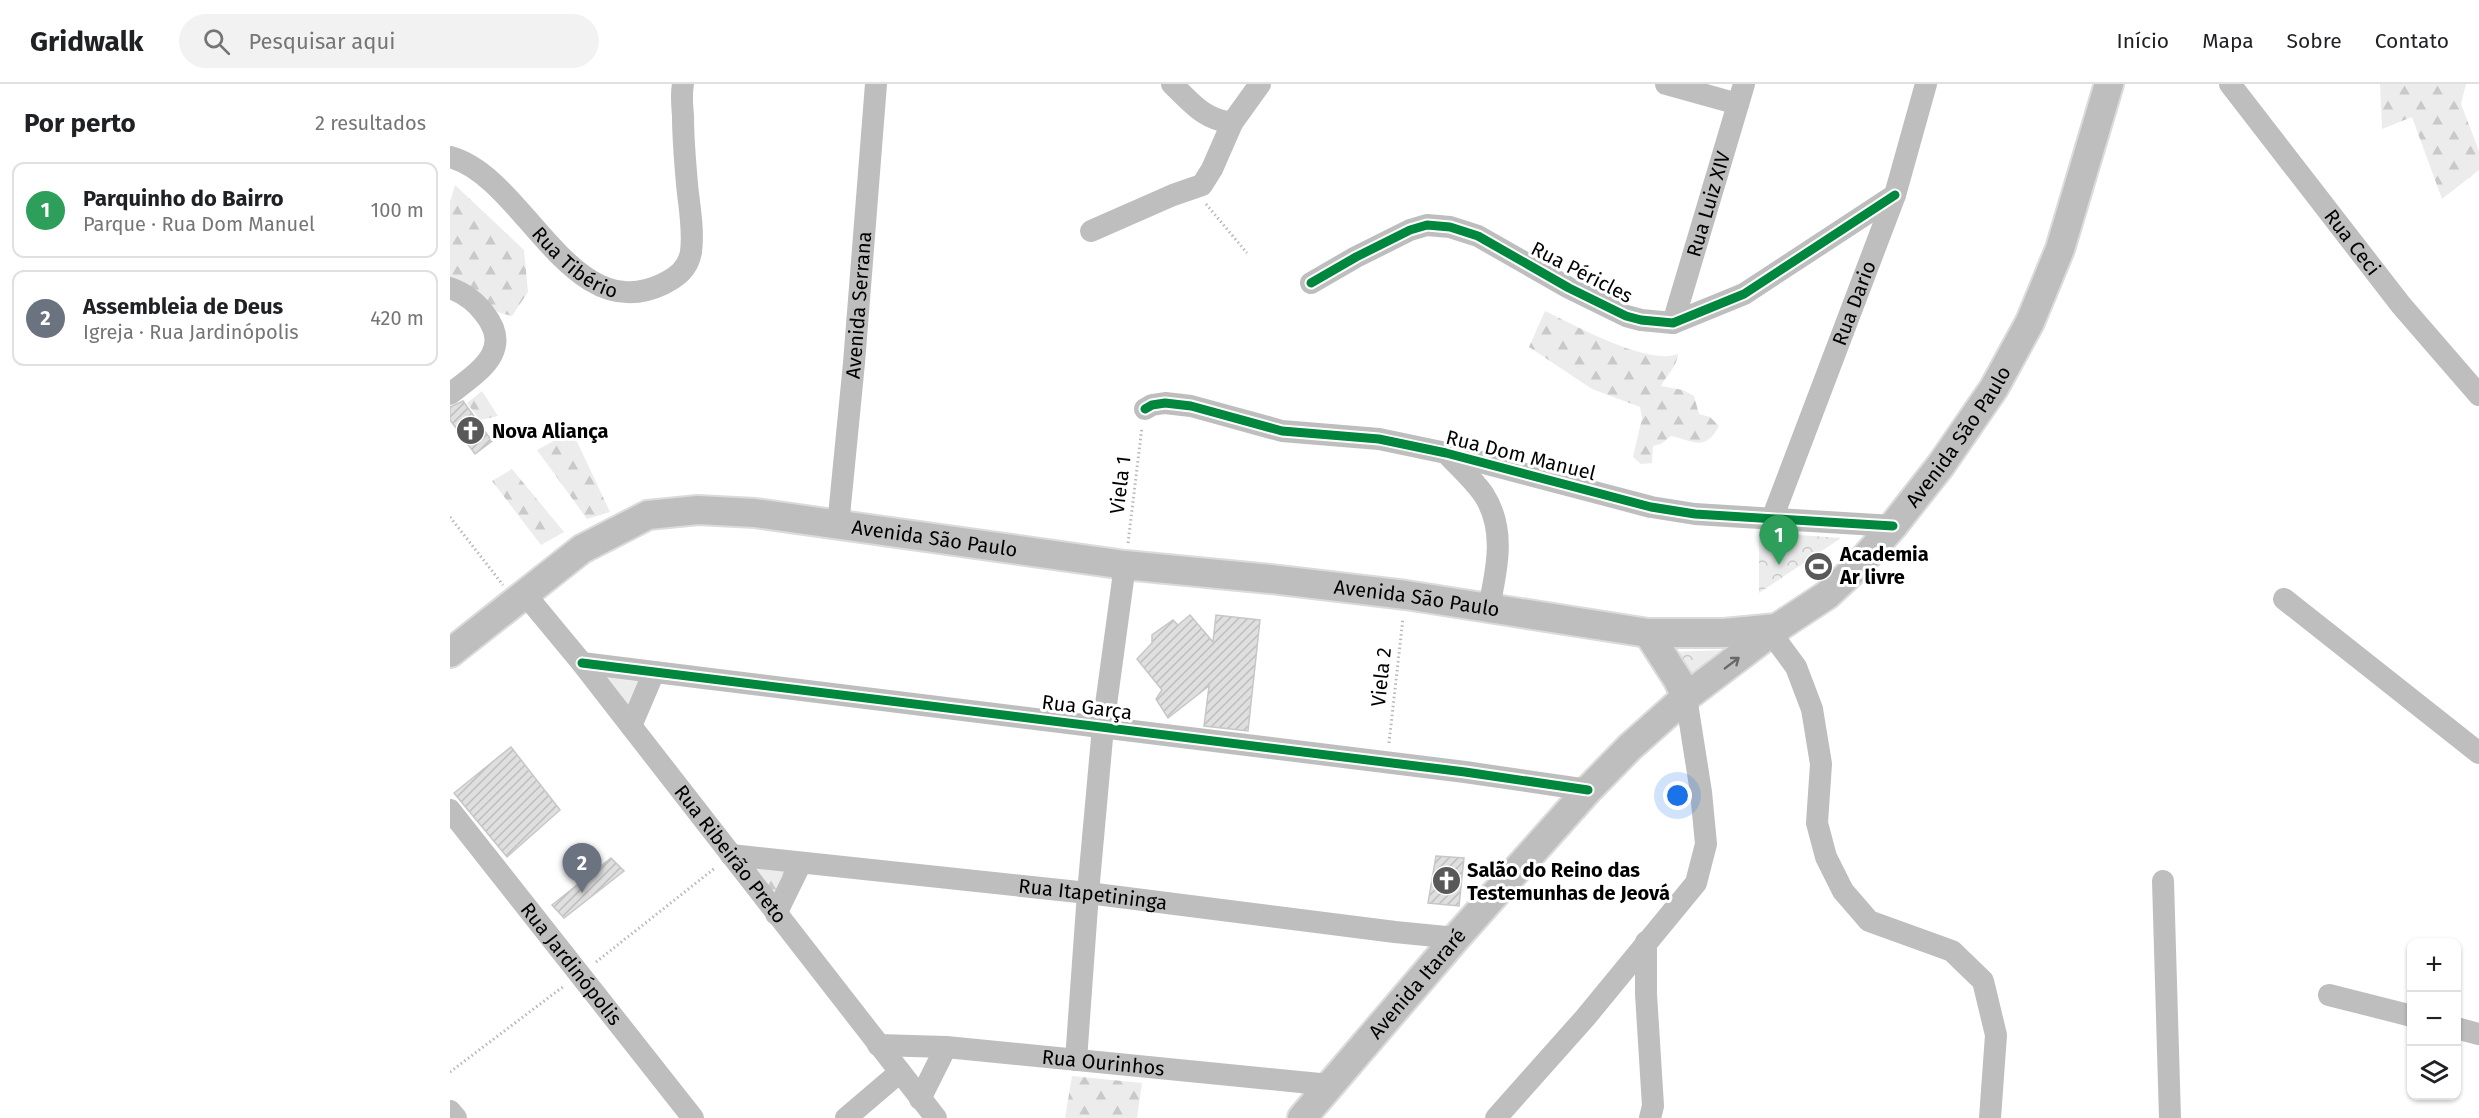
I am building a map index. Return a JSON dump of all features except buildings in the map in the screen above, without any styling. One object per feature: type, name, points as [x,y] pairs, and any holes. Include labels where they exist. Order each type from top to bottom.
[{"type":"main road","name":"Avenida São Paulo","points":[[450,653],[582,549],[648,514],[698,510],[755,513],[1125,565],[1406,595],[1648,633],[1724,633],[1774,630],[1827,595],[1857,567],[1941,465],[1994,388],[2030,322],[2060,249],[2109,84]]},
{"type":"main road","name":"Avenida Itararé","points":[[1302,1118],[1456,938],[1588,790],[1630,747],[1686,697],[1774,630]]},
{"type":"main road","points":[[1648,633],[1678,680],[1686,697]]},
{"type":"street","name":"Avenida Serrana","points":[[838,526],[854,363],[876,84]]},
{"type":"street","points":[[1172,84],[1202,113],[1215,121],[1232,123],[1233,121]]},
{"type":"street","points":[[1091,231],[1173,195],[1202,185],[1212,169],[1233,121],[1260,84]]},
{"type":"street","points":[[1666,84],[1741,94]]},
{"type":"street","name":"Rua Dario","points":[[1772,519],[1895,195],[1926,84]]},
{"type":"street","name":"Rua Ceci","points":[[2230,84],[2401,305],[2479,395]]},
{"type":"street","name":"Rua Tibério","points":[[450,157],[487,178],[558,254],[583,276],[599,285],[619,291],[639,292],[649,289],[679,276],[691,254],[692,228],[683,140],[681,86]]},
{"type":"street","name":"Rua Luiz XIV","points":[[1673,323],[1741,94]]},
{"type":"street","name":"Rua Péricles","points":[[1311,283],[1410,230],[1427,225],[1450,227],[1478,236],[1569,288],[1626,316],[1673,323],[1744,294],[1895,195]]},
{"type":"street","points":[[450,288],[472,299],[488,317],[497,336],[497,346],[474,375],[450,394]]},
{"type":"street","name":"Rua Dom Manuel","points":[[1144,409],[1165,403],[1191,406],[1282,431],[1379,439],[1446,453],[1651,507],[1695,514],[1893,526]]},
{"type":"street","points":[[1446,453],[1484,495],[1496,524],[1499,546],[1496,575],[1488,607]]},
{"type":"street","points":[[1076,1060],[1103,728],[1125,565]]},
{"type":"street","name":"Rua Ribeirão Preto","points":[[520,596],[582,663],[936,1118]]},
{"type":"street","points":[[2284,599],[2479,753]]},
{"type":"street","points":[[1774,630],[1796,668],[1812,709],[1821,764],[1817,823],[1826,857],[1843,891],[1869,921],[1952,951],[1983,981],[1996,1035],[1990,1118]]},
{"type":"street","name":"Rua Garça","points":[[582,663],[1588,790]]},
{"type":"street","points":[[631,726],[654,672]]},
{"type":"street","points":[[1496,1118],[1585,1018],[1696,883],[1706,844],[1701,792],[1686,697]]},
{"type":"street","name":"Rua Jardinópolis","points":[[450,810],[693,1118]]},
{"type":"street","name":"Rua Itapetininga","points":[[731,855],[1088,893],[1456,938]]},
{"type":"street","points":[[776,914],[801,863]]},
{"type":"street","points":[[2163,881],[2170,1118]]},
{"type":"street","points":[[1646,942],[1646,994],[1653,1106],[1650,1118]]},
{"type":"street","points":[[2329,995],[2407,1015]]},
{"type":"street","points":[[2461,1029],[2479,1034]]},
{"type":"street","name":"Rua Ourinhos","points":[[878,1045],[946,1047],[1330,1085]]},
{"type":"street","points":[[920,1099],[946,1047]]},
{"type":"street","points":[[846,1118],[900,1072]]},
{"type":"street","points":[[450,1111],[456,1118]]},
{"type":"path","points":[[1194,189],[1247,253]]},
{"type":"path","points":[[450,517],[520,596]]},
{"type":"green space","points":[[2380,84],[2466,84],[2461,104],[2479,151],[2479,170],[2442,199],[2412,117],[2382,129]]},
{"type":"green space","points":[[455,185],[524,250],[528,292],[512,316],[497,312],[450,282],[450,202]]},
{"type":"green space","points":[[1545,311],[1592,334],[1630,349],[1665,356],[1678,354],[1673,368],[1661,386],[1683,390],[1694,396],[1699,414],[1710,417],[1719,426],[1714,434],[1704,442],[1698,443],[1671,436],[1661,444],[1653,446],[1652,463],[1641,464],[1633,457],[1642,418],[1640,407],[1592,389],[1529,347]]},
{"type":"green space","points":[[482,391],[498,416],[480,420],[467,403]]},
{"type":"green space","points":[[572,431],[610,512],[587,519],[537,450]]},
{"type":"green space","points":[[512,469],[564,532],[541,545],[492,481]]},
{"type":"green space","points":[[1759,532],[1841,538],[1759,593]]},
{"type":"green space","points":[[1727,650],[1692,685],[1667,652]]},
{"type":"green space","points":[[594,670],[651,674],[629,721]]},
{"type":"green space","points":[[740,860],[797,864],[775,908]]},
{"type":"green space","points":[[1072,1076],[1142,1083],[1137,1118],[1065,1118]]},
{"type":"cycle path","points":[[1311,283],[1410,230],[1427,225],[1450,227],[1478,236],[1569,288],[1626,316],[1673,323],[1744,294],[1895,195]]},
{"type":"cycle path","points":[[1145,409],[1152,405],[1165,403],[1191,406],[1282,431],[1379,439],[1446,453],[1651,507],[1695,514],[1893,526]]},
{"type":"cycle path","points":[[582,663],[1465,772],[1588,790]]},
{"type":"place","name":"Nova Aliança","points":[[471,431]]},
{"type":"place","name":"Parquinho do Bairro","points":[[1779,565]]},
{"type":"place","name":"Academia Ar livre","points":[[1819,566]]},
{"type":"place","name":"Salão do Reino das Testemunhas de Jeová","points":[[1446,881]]},
{"type":"place","name":"Assembleia de Deus","points":[[582,893]]}]
